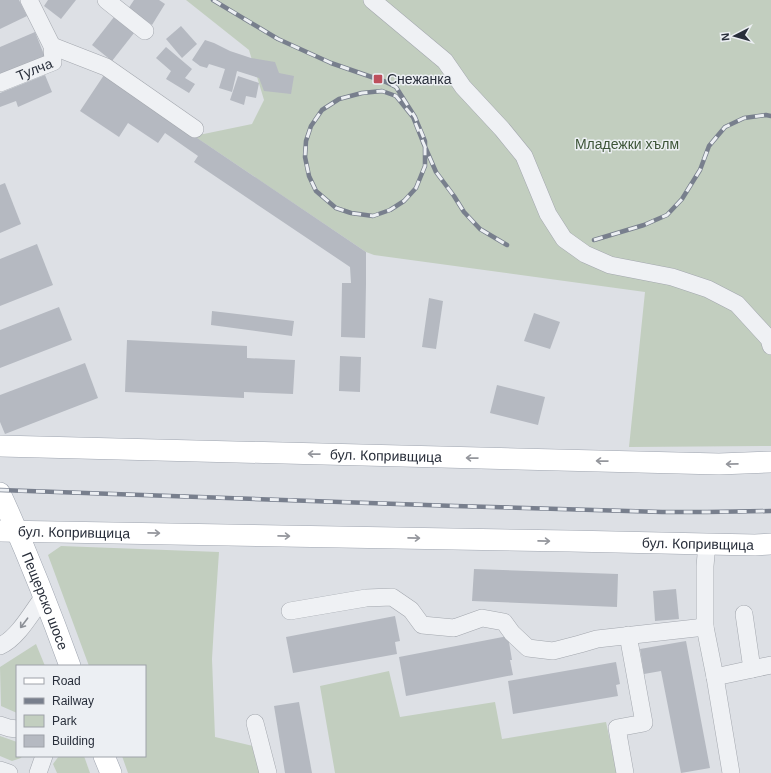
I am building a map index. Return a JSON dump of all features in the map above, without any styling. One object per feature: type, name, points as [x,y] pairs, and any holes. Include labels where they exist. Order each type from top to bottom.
[{"type":"main road","name":"бул. Копривщица","points":[[0,446],[719,464],[771,462]]},
{"type":"main road","name":"Пещерско шосе","points":[[0,493],[9,531],[44,596],[70,665]]},
{"type":"main road","name":"бул. Копривщица","points":[[9,531],[755,545],[771,544]]},
{"type":"main road","points":[[104,757],[111,773]]},
{"type":"street","points":[[29,0],[52,46],[106,67],[195,129]]},
{"type":"street","points":[[106,0],[145,31]]},
{"type":"street","points":[[372,0],[445,61],[463,87],[502,129],[524,156],[548,214],[564,239],[585,254],[610,265],[672,277],[708,289],[737,304],[769,339],[771,346]]},
{"type":"street","name":"Тулча","points":[[0,83],[53,62],[52,46]]},
{"type":"street","points":[[707,544],[705,566],[705,627],[731,773]]},
{"type":"street","points":[[0,646],[8,642],[44,596]]},
{"type":"street","points":[[290,611],[366,598],[392,597],[411,610],[422,625],[454,628],[482,618],[504,622],[528,648],[553,651],[596,638],[705,627]]},
{"type":"street","points":[[744,614],[752,669]]},
{"type":"street","points":[[625,773],[617,728],[644,723],[628,635]]},
{"type":"street","points":[[715,677],[771,665]]},
{"type":"street","points":[[255,723],[268,773]]},
{"type":"street","points":[[0,725],[16,729]]},
{"type":"street","points":[[38,773],[44,757]]},
{"type":"street","points":[[0,770],[9,773]]},
{"type":"green space","name":"Младежки хълм","points":[[186,0],[771,0],[771,446],[629,447],[645,292],[374,255],[366,252],[194,136],[252,124],[264,100],[249,50]]},
{"type":"green space","points":[[61,546],[219,552],[212,659],[215,737],[253,746],[261,773],[128,773],[122,757],[146,757],[146,665],[89,665],[48,555]]},
{"type":"green space","points":[[36,644],[45,665],[16,665],[16,713],[1,706],[0,667]]},
{"type":"green space","points":[[389,671],[400,717],[495,702],[502,739],[606,722],[617,773],[335,773],[320,686]]},
{"type":"green space","points":[[0,736],[16,742],[16,757],[22,757],[12,761],[0,756]]},
{"type":"green space","points":[[58,757],[84,757],[90,773],[57,773],[53,764]]},
{"type":"building","points":[[0,0],[19,0],[27,16],[0,29]]},
{"type":"building","points":[[48,0],[76,0],[61,19],[44,6]]},
{"type":"building","points":[[134,0],[159,0],[165,4],[152,25],[128,9]]},
{"type":"building","points":[[114,17],[134,33],[112,61],[92,45]]},
{"type":"building","points":[[181,26],[197,44],[182,58],[166,39]]},
{"type":"building","points":[[35,32],[45,57],[0,76],[0,47]]},
{"type":"building","points":[[205,40],[251,58],[275,62],[279,73],[294,76],[291,94],[264,91],[259,78],[237,71],[232,92],[219,88],[225,69],[209,64],[207,68],[200,66],[192,60]]},
{"type":"building","points":[[166,47],[192,69],[185,78],[195,84],[189,93],[166,79],[171,71],[156,58]]},
{"type":"building","points":[[45,75],[52,92],[18,107],[16,101],[0,107],[0,93]]},
{"type":"building","points":[[104,75],[366,252],[365,338],[341,337],[342,283],[351,283],[350,267],[194,162],[198,156],[165,133],[158,143],[128,123],[119,137],[80,111]]},
{"type":"building","points":[[238,76],[259,83],[256,98],[246,96],[244,105],[230,100]]},
{"type":"building","points":[[5,183],[21,224],[0,233],[0,185]]},
{"type":"building","points":[[37,244],[53,285],[0,306],[0,259]]},
{"type":"building","points":[[429,298],[443,301],[436,349],[422,347]]},
{"type":"building","points":[[59,307],[72,340],[0,368],[0,330]]},
{"type":"building","points":[[212,311],[294,321],[292,336],[211,325]]},
{"type":"building","points":[[534,313],[560,322],[550,349],[524,341]]},
{"type":"building","points":[[127,340],[247,346],[247,358],[295,360],[293,394],[244,392],[244,398],[125,392]]},
{"type":"building","points":[[340,356],[361,357],[360,392],[339,391]]},
{"type":"building","points":[[85,363],[98,398],[5,434],[0,422],[0,395]]},
{"type":"building","points":[[497,385],[545,397],[538,425],[490,413]]},
{"type":"building","points":[[474,569],[618,574],[617,607],[472,601]]},
{"type":"building","points":[[676,589],[679,619],[655,621],[653,591]]},
{"type":"building","points":[[395,616],[400,641],[395,642],[397,654],[293,673],[286,637]]},
{"type":"building","points":[[508,636],[513,675],[406,696],[399,657]]},
{"type":"building","points":[[686,641],[710,768],[681,773],[661,671],[644,674],[640,649]]},
{"type":"building","points":[[616,662],[620,684],[616,685],[618,696],[513,714],[508,681]]},
{"type":"building","points":[[299,702],[312,773],[285,773],[274,706]]},
{"type":"railway","points":[[213,0],[278,39],[331,63],[386,82],[396,87],[415,117],[425,141],[425,166],[416,188],[404,201],[390,210],[373,216],[351,213],[336,208],[316,191],[309,176],[305,157],[306,141],[311,126],[322,110],[339,99],[362,93],[382,91],[396,96],[413,117],[423,142],[436,172],[464,212],[480,229],[507,245]]},
{"type":"railway","points":[[594,240],[644,225],[667,215],[682,199],[700,170],[709,146],[725,127],[744,118],[766,115],[771,116]]},
{"type":"railway","points":[[0,490],[662,512],[771,511]]},
{"type":"place","name":"Снежанка","points":[[378,79]]}]
